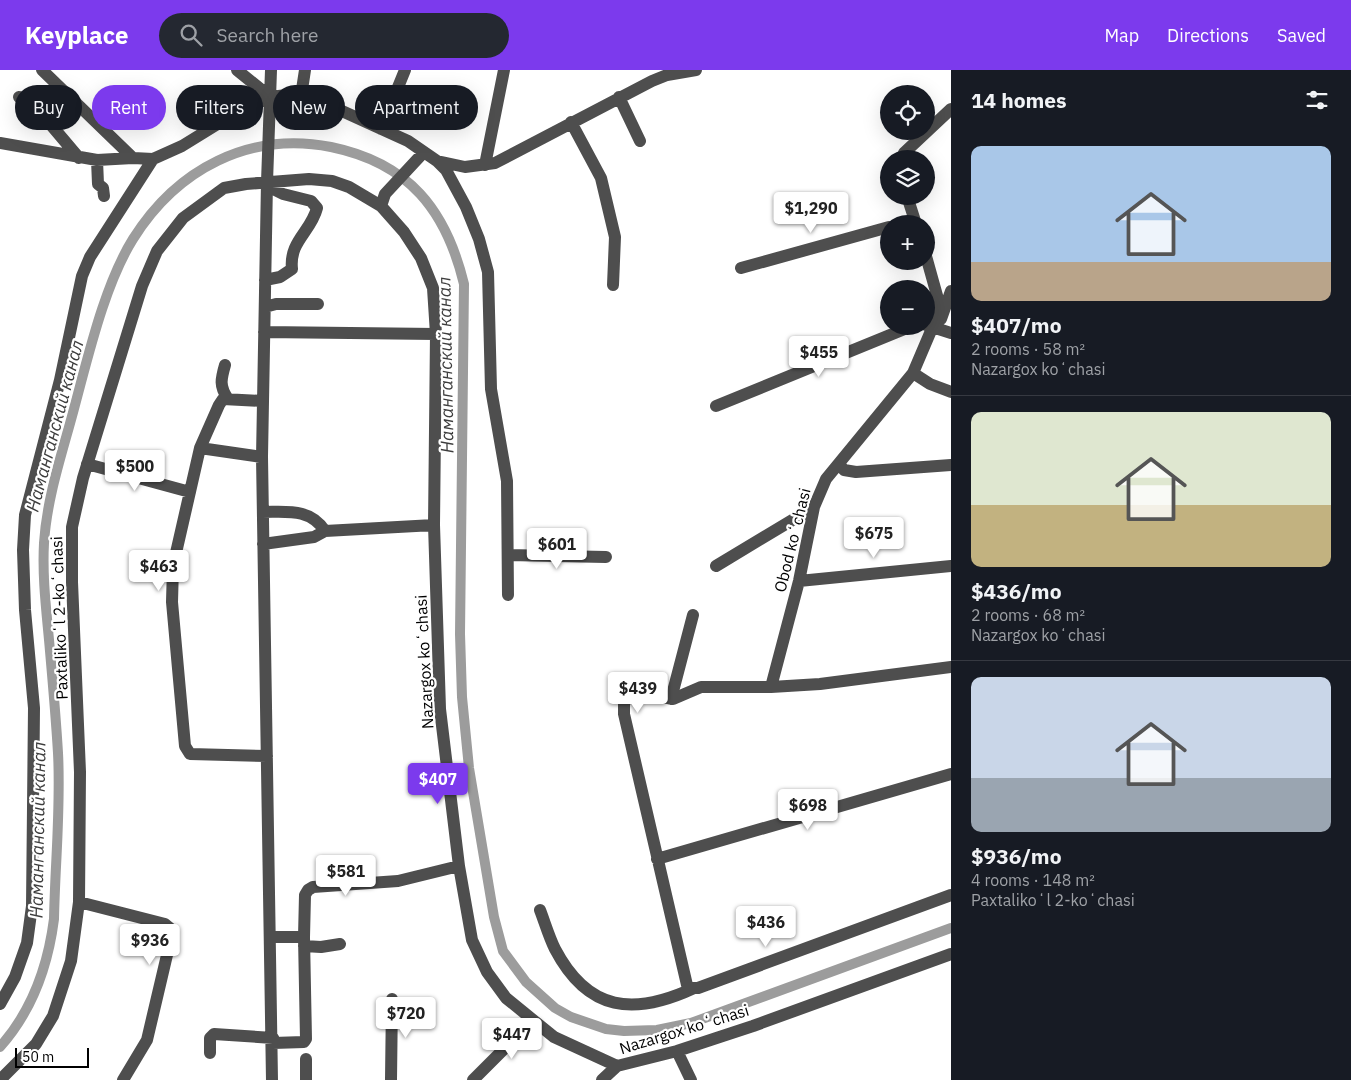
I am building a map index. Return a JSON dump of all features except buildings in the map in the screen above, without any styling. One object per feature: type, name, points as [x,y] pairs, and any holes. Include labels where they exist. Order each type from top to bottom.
[{"type":"street","points":[[42,70],[133,158]]},
{"type":"street","points":[[237,70],[269,96]]},
{"type":"street","points":[[271,70],[262,456],[273,1040],[272,1080]]},
{"type":"street","points":[[303,85],[305,70]]},
{"type":"street","points":[[399,85],[405,70]]},
{"type":"street","points":[[485,165],[504,70]]},
{"type":"street","points":[[383,130],[421,154],[437,161],[465,167],[485,165],[494,163],[652,80],[674,71],[696,70]]},
{"type":"street","points":[[0,144],[97,160],[153,159],[182,146],[242,109],[273,96]]},
{"type":"street","points":[[619,97],[640,141]]},
{"type":"street","points":[[907,150],[951,109]]},
{"type":"street","points":[[571,122],[601,178],[615,237],[613,284]]},
{"type":"street","points":[[55,130],[78,158]]},
{"type":"street","points":[[383,200],[421,154]]},
{"type":"street","points":[[0,1004],[15,977],[27,943],[32,906],[34,708],[25,610],[23,550],[25,515],[60,380],[82,276],[90,257],[153,159]]},
{"type":"street","points":[[97,160],[98,184],[103,188],[104,196]]},
{"type":"street","points":[[437,161],[446,170],[466,207],[479,239],[488,272],[491,389],[507,481],[508,595]]},
{"type":"street","name":"Nazargox koʻchasi","points":[[267,184],[309,179],[332,181],[383,200],[421,258],[433,288],[436,334],[434,524],[440,709],[459,866],[472,940],[487,972],[506,998],[554,1037],[617,1066],[677,1051],[951,954]]},
{"type":"street","points":[[265,280],[280,277],[292,269],[290,256],[315,218],[317,208],[312,201],[294,198],[267,184]]},
{"type":"street","name":"Paxtalikoʻl 2-koʻchasi","points":[[0,1080],[36,1044],[54,1016],[70,961],[79,902],[80,772],[72,582],[72,527],[87,464],[142,286],[157,251],[183,218],[224,188],[267,184]]},
{"type":"street","points":[[741,268],[880,229]]},
{"type":"street","name":"Obod koʻchasi","points":[[935,288],[938,298],[935,312]]},
{"type":"street","points":[[935,320],[951,291]]},
{"type":"street","points":[[265,307],[276,304],[318,304]]},
{"type":"street","points":[[935,327],[951,332]]},
{"type":"street","points":[[264,332],[436,334]]},
{"type":"street","points":[[716,406],[890,335]]},
{"type":"street","name":"Obod koʻchasi","points":[[771,687],[799,581],[814,507],[826,479],[913,373],[928,335]]},
{"type":"street","points":[[225,365],[220,379],[221,388],[228,398]]},
{"type":"street","points":[[913,373],[930,384],[951,392]]},
{"type":"street","points":[[264,401],[228,398],[224,399],[219,405],[200,448],[173,566],[172,602],[185,746],[190,754],[267,756]]},
{"type":"street","points":[[200,448],[262,456]]},
{"type":"street","points":[[87,464],[190,492]]},
{"type":"street","points":[[839,464],[844,470],[856,472],[951,464]]},
{"type":"street","points":[[716,566],[814,507]]},
{"type":"street","points":[[263,512],[301,512],[308,514],[325,531]]},
{"type":"street","points":[[263,544],[314,537],[325,531],[434,524]]},
{"type":"street","points":[[508,555],[606,557]]},
{"type":"street","points":[[799,581],[951,566]]},
{"type":"street","points":[[671,698],[693,615]]},
{"type":"street","points":[[694,988],[687,985],[624,714],[624,703],[633,693],[647,690],[671,698],[677,698],[701,687],[771,687],[820,684],[951,667]]},
{"type":"street","points":[[658,859],[951,774]]},
{"type":"street","points":[[210,1053],[210,1038],[214,1034],[304,1042],[306,1039],[304,941],[305,895],[308,890],[314,887],[398,881],[459,866]]},
{"type":"street","points":[[540,910],[555,949],[578,981],[602,1001],[642,1005],[676,996],[951,895]]},
{"type":"street","points":[[79,902],[166,924],[170,929],[171,938],[147,1040],[123,1080]]},
{"type":"street","points":[[271,937],[304,941],[321,947],[340,944]]},
{"type":"street","points":[[391,1080],[392,999]]},
{"type":"street","points":[[473,1080],[533,1020]]},
{"type":"street","points":[[677,1051],[690,1080]]},
{"type":"street","points":[[306,1059],[306,1080]]},
{"type":"street","points":[[602,1080],[617,1066]]},
{"type":"waterway","name":"Наманганский канал","points":[[0,1047],[21,1018],[37,987],[48,954],[54,919],[59,774],[44,584],[44,543],[48,508],[56,474],[99,319],[114,277],[133,239],[151,214],[171,193],[193,175],[218,161],[244,151],[272,145],[301,143],[331,147],[358,154],[382,165],[403,178],[435,212],[447,234],[464,284],[460,634],[462,697],[469,768],[494,917],[503,951],[526,982],[555,1008],[571,1017],[606,1029],[624,1031],[657,1030],[691,1023],[951,928]]}]
